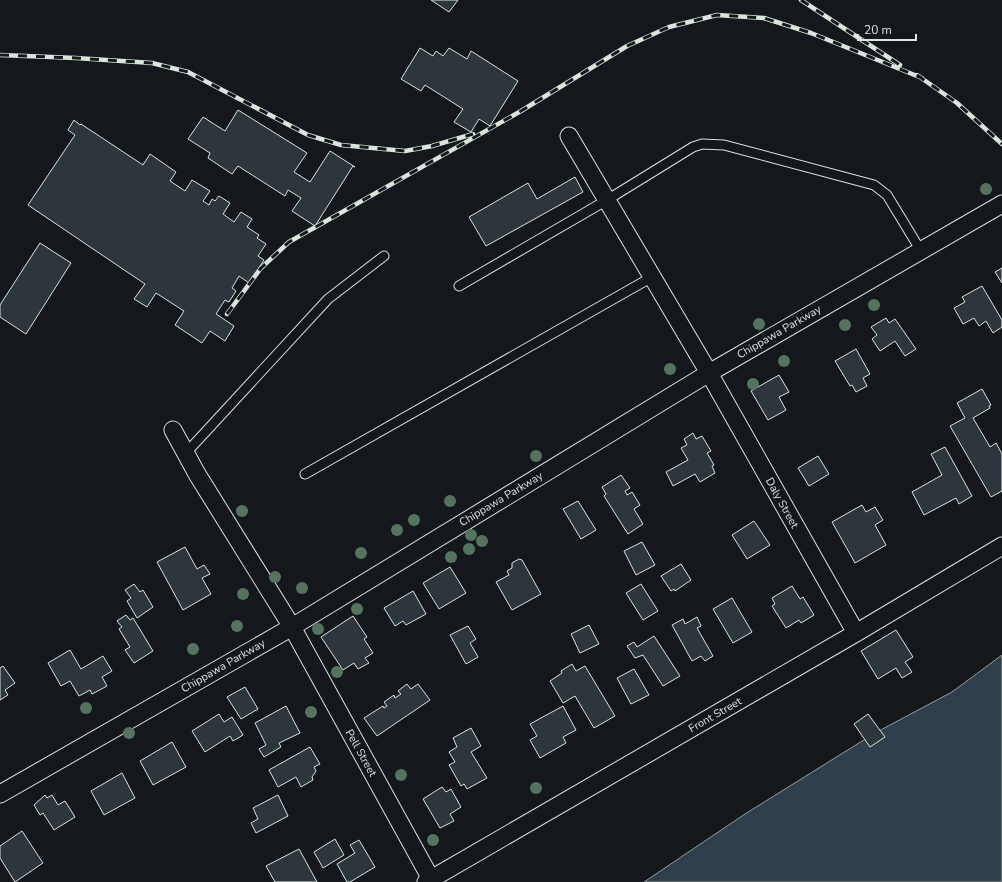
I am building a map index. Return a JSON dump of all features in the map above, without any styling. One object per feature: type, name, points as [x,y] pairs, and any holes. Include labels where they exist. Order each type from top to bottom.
[{"type":"street","name":"Daly Street","points":[[569,136],[709,373],[856,633]]},
{"type":"street","name":"Chippawa Parkway","points":[[0,794],[292,627],[709,373],[1002,204]]},
{"type":"street","name":"Pell Street","points":[[173,430],[292,627],[429,881]]},
{"type":"street","name":"Front Street","points":[[429,881],[856,633],[1002,546]]},
{"type":"lane","points":[[459,286],[702,144],[724,145],[874,185],[886,195],[921,251]]},
{"type":"lane","points":[[186,453],[328,299],[384,256]]},
{"type":"lane","points":[[305,474],[652,278]]},
{"type":"water","points":[[1002,655],[1002,882],[644,882],[745,814],[875,733],[952,692]]},
{"type":"building","points":[[431,0],[458,0],[449,12]]},
{"type":"building","points":[[420,48],[433,56],[436,51],[443,56],[449,48],[467,59],[471,51],[518,81],[490,126],[479,119],[471,132],[454,122],[463,109],[425,85],[421,91],[401,79]]},
{"type":"building","points":[[238,110],[307,153],[294,172],[310,182],[330,151],[355,167],[353,166],[315,226],[292,211],[301,198],[288,190],[285,196],[238,166],[232,174],[208,158],[210,153],[188,139],[203,117],[225,131]]},
{"type":"building","points":[[74,120],[143,165],[150,154],[176,172],[170,181],[185,191],[192,180],[210,191],[203,201],[209,205],[212,199],[215,201],[219,196],[230,203],[223,214],[234,222],[241,212],[252,219],[247,227],[259,235],[257,238],[266,244],[258,256],[264,260],[249,283],[239,276],[232,288],[236,291],[229,302],[225,300],[216,314],[234,326],[225,341],[210,331],[202,343],[175,325],[184,311],[156,293],[147,307],[134,299],[145,284],[28,205],[75,135],[68,130]]},
{"type":"building","points":[[575,177],[583,192],[486,246],[469,217],[528,183],[537,199]]},
{"type":"building","points":[[40,243],[71,263],[26,334],[0,317],[0,305]]},
{"type":"building","points":[[1002,268],[1002,283],[995,272]]},
{"type":"building","points":[[982,286],[1002,320],[1002,327],[993,333],[986,321],[979,326],[974,318],[963,324],[954,308],[965,302],[962,297]]},
{"type":"building","points":[[886,318],[889,323],[895,319],[916,349],[905,356],[895,341],[880,351],[872,339],[877,335],[871,327]]},
{"type":"building","points":[[856,349],[870,374],[863,378],[867,386],[856,392],[852,385],[850,386],[835,361]]},
{"type":"building","points":[[779,375],[789,392],[779,397],[786,410],[768,420],[751,391]]},
{"type":"building","points":[[982,389],[991,405],[989,406],[990,408],[973,418],[990,447],[996,443],[1002,454],[1002,491],[991,497],[950,426],[965,418],[957,403]]},
{"type":"building","points":[[693,433],[696,439],[702,436],[711,451],[707,453],[714,465],[712,466],[715,473],[700,482],[695,474],[673,486],[666,472],[688,460],[681,448],[687,445],[684,439]]},
{"type":"building","points":[[945,447],[972,496],[959,504],[956,498],[924,515],[912,492],[942,475],[931,454]]},
{"type":"building","points":[[818,456],[829,474],[809,486],[798,468]]},
{"type":"building","points":[[621,475],[630,488],[625,491],[627,495],[632,492],[640,505],[634,509],[643,524],[628,534],[604,496],[606,494],[602,487]]},
{"type":"building","points":[[578,501],[596,530],[581,539],[563,509]]},
{"type":"building","points":[[862,505],[866,512],[875,507],[883,520],[875,525],[886,545],[855,563],[832,522]]},
{"type":"building","points":[[754,521],[770,545],[747,559],[732,535]]},
{"type":"building","points":[[642,542],[655,565],[636,575],[624,551]]},
{"type":"building","points":[[185,547],[197,569],[204,565],[210,574],[202,578],[211,594],[183,610],[157,562]]},
{"type":"building","points":[[519,559],[522,560],[541,594],[512,610],[496,582],[509,575],[507,571],[512,568],[512,563]]},
{"type":"building","points":[[681,564],[691,580],[675,591],[674,589],[671,591],[661,576]]},
{"type":"building","points":[[450,567],[466,593],[439,609],[423,583]]},
{"type":"building","points":[[134,584],[140,592],[143,590],[153,607],[137,618],[127,601],[131,598],[125,590]]},
{"type":"building","points":[[641,584],[658,611],[643,620],[626,593]]},
{"type":"building","points":[[792,586],[800,599],[803,597],[814,615],[801,623],[799,620],[786,628],[772,606],[775,604],[772,598]]},
{"type":"building","points":[[413,591],[426,614],[406,625],[403,621],[395,626],[384,608]]},
{"type":"building","points":[[732,598],[752,632],[733,643],[713,609]]},
{"type":"building","points":[[126,615],[130,620],[133,618],[153,651],[134,663],[125,650],[130,647],[119,629],[122,627],[117,621]]},
{"type":"building","points":[[353,616],[367,637],[364,639],[373,653],[365,658],[369,663],[358,669],[354,663],[343,670],[321,637]]},
{"type":"building","points":[[697,617],[701,626],[697,628],[713,656],[705,661],[701,656],[692,661],[672,625],[683,619],[685,624]]},
{"type":"building","points":[[589,625],[599,644],[580,653],[571,634]]},
{"type":"building","points":[[468,626],[476,639],[470,643],[478,657],[466,664],[450,635]]},
{"type":"building","points":[[896,630],[913,657],[905,662],[912,672],[902,678],[896,668],[878,679],[861,651]]},
{"type":"building","points":[[654,636],[680,676],[663,686],[643,655],[635,658],[627,646],[634,642],[637,647]]},
{"type":"building","points":[[70,650],[81,669],[103,656],[112,671],[102,677],[107,686],[92,694],[90,690],[79,696],[70,681],[61,686],[48,663]]},
{"type":"building","points":[[572,664],[576,671],[585,666],[615,716],[594,728],[575,696],[563,703],[550,681]]},
{"type":"building","points":[[3,666],[15,683],[5,690],[8,695],[0,700],[0,668]]},
{"type":"building","points":[[634,669],[649,695],[631,704],[617,678]]},
{"type":"building","points":[[407,684],[411,689],[418,684],[430,700],[377,736],[364,718],[383,706],[384,708],[387,706],[384,702],[394,695],[395,698],[401,694],[398,691]]},
{"type":"building","points":[[245,687],[258,709],[241,719],[227,697]]},
{"type":"building","points":[[286,706],[300,733],[279,743],[281,747],[264,757],[259,749],[266,745],[255,723]]},
{"type":"building","points":[[563,706],[576,730],[563,737],[566,743],[540,758],[530,740],[537,736],[530,724]]},
{"type":"building","points":[[219,714],[224,722],[232,717],[243,735],[233,741],[230,736],[205,752],[192,731]]},
{"type":"building","points":[[868,714],[885,737],[870,747],[854,724]]},
{"type":"building","points":[[471,728],[481,746],[471,752],[487,778],[467,789],[464,784],[461,786],[449,765],[455,762],[449,752],[457,747],[453,738]]},
{"type":"building","points":[[172,742],[186,767],[153,785],[140,761]]},
{"type":"building","points":[[310,747],[320,764],[314,767],[316,771],[312,777],[313,780],[301,787],[296,777],[278,787],[269,770]]},
{"type":"building","points":[[122,773],[135,798],[104,815],[91,791]]},
{"type":"building","points":[[442,787],[446,792],[451,789],[461,807],[450,814],[454,821],[440,828],[423,799]]},
{"type":"building","points":[[45,795],[47,798],[52,795],[58,805],[65,801],[75,817],[54,830],[43,813],[40,815],[34,805]]},
{"type":"building","points":[[278,795],[288,816],[256,833],[251,823],[258,819],[253,808]]},
{"type":"building","points":[[22,831],[43,863],[15,882],[0,858],[0,846]]},
{"type":"building","points":[[335,839],[344,855],[323,868],[314,852]]},
{"type":"building","points":[[359,840],[375,867],[350,882],[347,882],[337,864],[355,853],[350,845]]},
{"type":"building","points":[[299,849],[317,882],[275,882],[266,866]]},
{"type":"railway","points":[[801,0],[900,65]]},
{"type":"railway","points":[[227,314],[261,268],[289,242],[521,111],[627,46],[669,27],[717,15],[764,18],[811,33],[922,78]]},
{"type":"railway","points":[[0,55],[152,63],[188,72],[308,135],[341,145],[405,151],[432,146],[473,134]]},
{"type":"railway","points":[[917,75],[957,103],[1002,144]]}]
